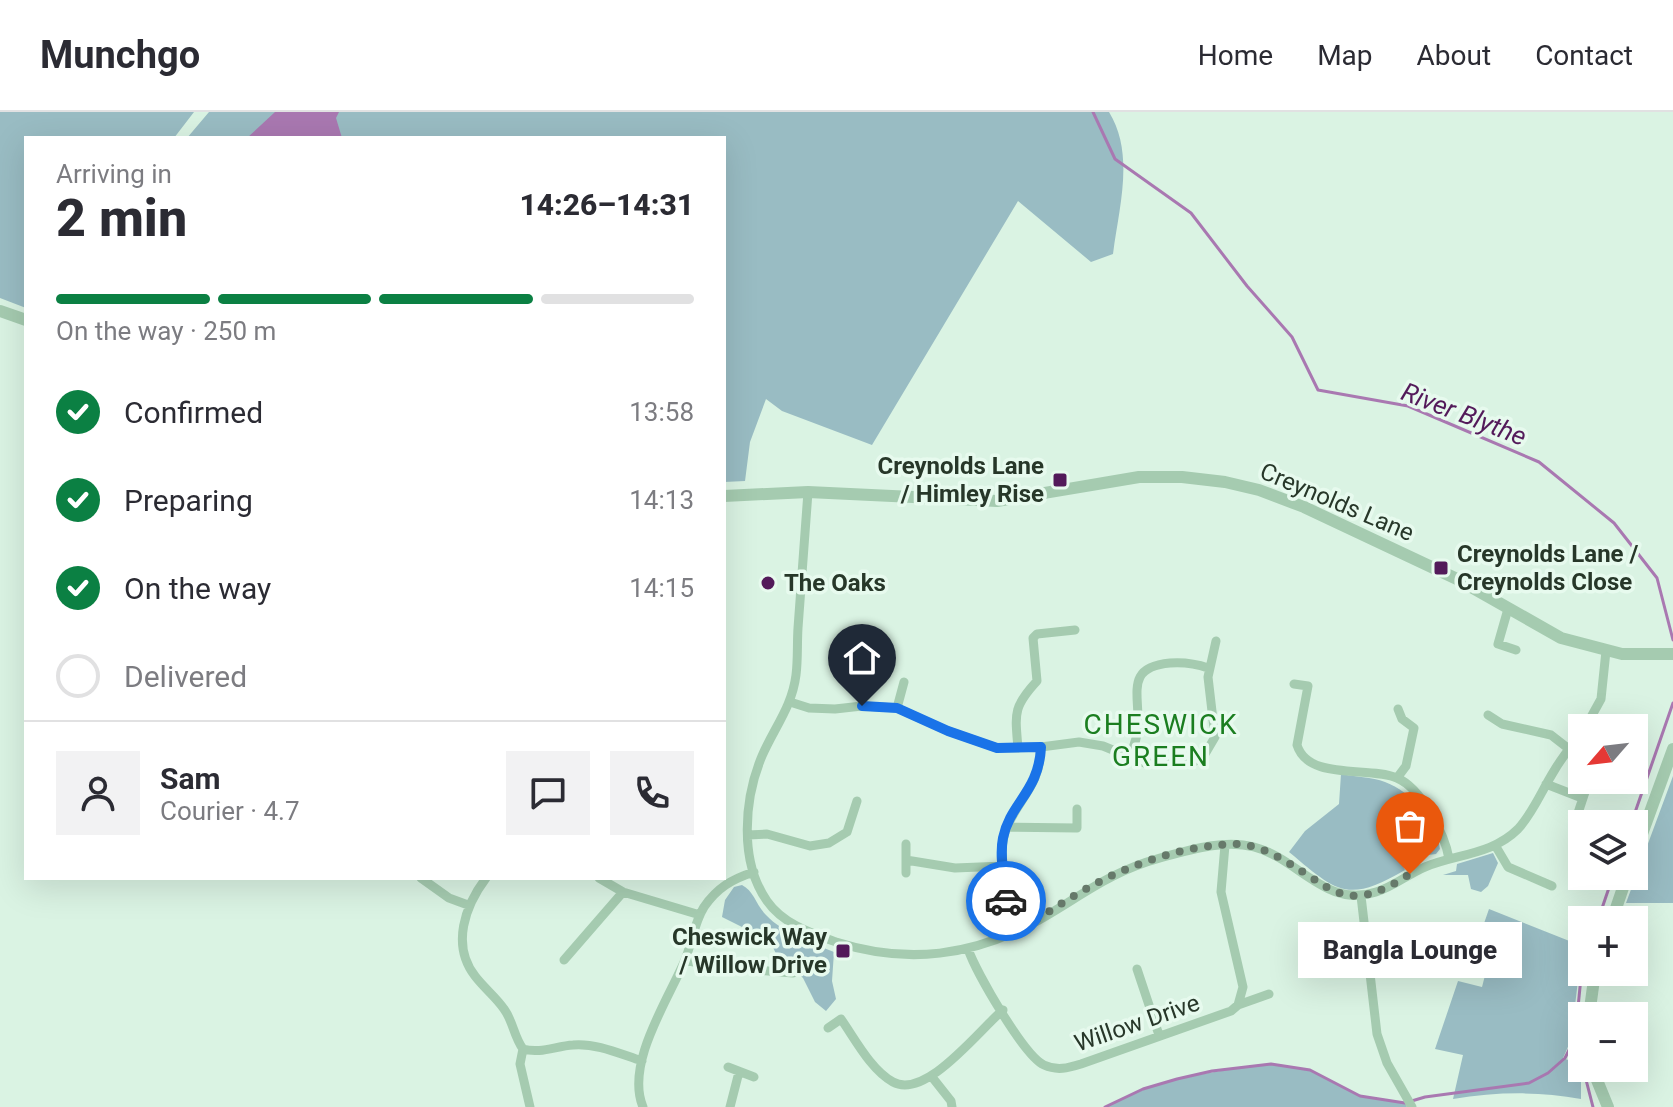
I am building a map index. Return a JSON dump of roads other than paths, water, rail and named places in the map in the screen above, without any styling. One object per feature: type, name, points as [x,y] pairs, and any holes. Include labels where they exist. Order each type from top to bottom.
[{"type":"street","points":[[0,311],[24,319]]},
{"type":"street","name":"Creynolds Lane","points":[[726,496],[808,492],[997,501],[1139,477],[1182,477],[1225,482],[1259,490],[1304,507],[1457,579],[1561,638],[1606,651],[1642,656],[1673,654]]},
{"type":"street","points":[[808,492],[796,675],[790,702],[757,770],[749,805],[748,835],[754,872],[766,900],[785,920],[831,940],[889,955],[921,955],[968,949],[1040,919],[1123,870],[1192,850],[1225,845],[1256,847],[1287,862],[1333,892],[1361,896],[1381,891],[1419,870],[1495,845],[1519,827],[1568,751]]},
{"type":"street","points":[[1508,609],[1498,644],[1516,650]]},
{"type":"street","points":[[1018,748],[1018,703],[1037,681],[1033,638],[1037,634],[1075,630]]},
{"type":"street","points":[[790,702],[809,708],[897,708],[997,748],[1079,742],[1103,746],[1147,764],[1191,764],[1205,754],[1215,737],[1208,668],[1216,641]]},
{"type":"street","points":[[1593,714],[1601,699],[1606,651]]},
{"type":"street","points":[[1130,756],[1138,730],[1138,678],[1143,671],[1150,666],[1187,662],[1208,668]]},
{"type":"street","points":[[897,708],[904,682]]},
{"type":"street","points":[[1294,684],[1308,686],[1297,745],[1299,754],[1318,766],[1397,778],[1431,813],[1443,835],[1449,859]]},
{"type":"street","points":[[1397,778],[1406,766],[1414,728],[1402,719],[1398,709]]},
{"type":"street","points":[[1488,715],[1502,724],[1551,735],[1568,748]]},
{"type":"street","points":[[1015,931],[1007,918],[1002,841],[1040,768],[1041,747]]},
{"type":"street","points":[[1648,818],[1673,749]]},
{"type":"street","points":[[1546,784],[1582,798]]},
{"type":"street","points":[[1579,810],[1584,794]]},
{"type":"street","points":[[748,835],[767,834],[810,846],[829,843],[847,832],[857,801]]},
{"type":"street","points":[[1007,827],[1077,828],[1077,809]]},
{"type":"street","points":[[906,844],[906,873]]},
{"type":"street","name":"Willow Drive","points":[[1225,845],[1221,892],[1243,987],[1238,1005]]},
{"type":"street","points":[[1495,845],[1508,867],[1552,886]]},
{"type":"street","points":[[906,860],[955,868],[1004,866]]},
{"type":"street","points":[[643,1107],[638,1095],[642,1061],[661,1008],[685,960],[700,915],[725,883],[754,872]]},
{"type":"street","points":[[424,880],[449,898],[468,905]]},
{"type":"street","points":[[485,880],[468,905],[463,923],[463,942],[473,974],[508,1016],[523,1049],[520,1064],[530,1107]]},
{"type":"street","points":[[602,880],[623,892],[700,915]]},
{"type":"street","points":[[564,960],[623,892]]},
{"type":"street","points":[[1361,896],[1377,1034],[1387,1063],[1412,1107]]},
{"type":"street","name":"Willow Drive","points":[[968,949],[976,972],[1033,1058],[1056,1069],[1081,1064],[1231,1011],[1238,1005],[1269,994]]},
{"type":"street","points":[[685,960],[716,967],[793,973]]},
{"type":"street","points":[[1137,969],[1159,1035]]},
{"type":"street","points":[[828,1028],[841,1019],[880,1071],[893,1082],[913,1085],[932,1077],[1003,1010]]},
{"type":"street","points":[[523,1049],[534,1052],[575,1044],[599,1047],[642,1061]]},
{"type":"street","points":[[728,1067],[754,1077]]},
{"type":"street","points":[[730,1107],[739,1072]]},
{"type":"street","points":[[932,1077],[951,1101],[952,1107]]},
{"type":"street","points":[[1598,1082],[1608,1107]]},
{"type":"waterway","name":"River Blythe","points":[[1093,112],[1115,159],[1191,213],[1247,286],[1292,337],[1318,390],[1408,406],[1539,462],[1614,523],[1657,578],[1673,640]]},
{"type":"waterway","name":"River Blythe","points":[[1636,810],[1673,703]]},
{"type":"waterway","name":"River Blythe","points":[[1603,906],[1608,890]]},
{"type":"waterway","points":[[1105,1107],[1143,1089],[1177,1079],[1271,1064],[1310,1070],[1360,1096],[1405,1103],[1425,1097],[1529,1083],[1548,1073],[1565,1058],[1575,1038],[1580,986]]},
{"type":"waterway","points":[[1587,1082],[1593,1107]]},
{"type":"place","name":"Creynolds Lane / Himley Rise","points":[[1060,480]]},
{"type":"place","name":"Creynolds Lane / Creynolds Close","points":[[1441,568]]},
{"type":"place","name":"The Oaks","points":[[768,583]]},
{"type":"place","name":"Bangla Lounge","points":[[1410,874]]},
{"type":"place","name":"Cheswick Way / Willow Drive","points":[[843,951]]},
{"type":"district","name":"CHESWICK GREEN","points":[[1161,740]]}]
